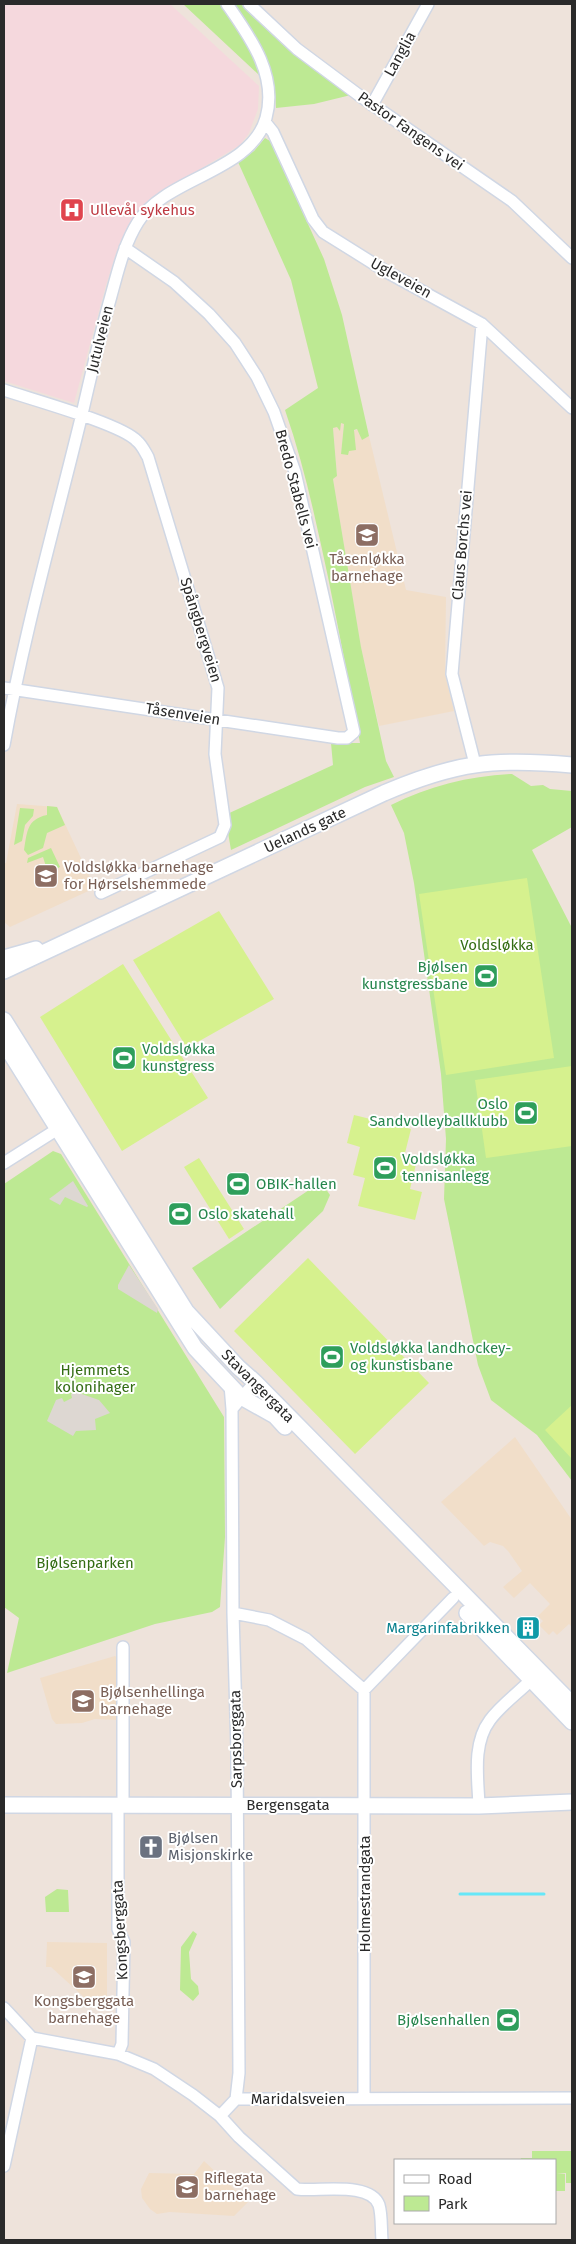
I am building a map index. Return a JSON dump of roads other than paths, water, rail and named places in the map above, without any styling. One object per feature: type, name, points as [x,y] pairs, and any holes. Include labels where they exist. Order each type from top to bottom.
[{"type":"main road","name":"Uelands gate","points":[[4,971],[384,793],[436,772],[475,764],[516,761],[572,765]]},
{"type":"main road","name":"Uelands gate","points":[[4,958],[37,948],[50,948]]},
{"type":"main road","name":"Stavangergata","points":[[4,1020],[62,1126],[195,1348],[230,1385],[237,1403],[275,1416],[572,1722]]},
{"type":"main road","name":"Stavangergata","points":[[4,1043],[186,1311],[238,1367],[255,1382],[572,1704]]},
{"type":"main road","name":"Bergensgata","points":[[4,1805],[478,1806],[572,1802]]},
{"type":"street","name":"Jutulveien","points":[[4,745],[9,688],[81,415],[95,354],[125,248],[139,220],[146,212],[161,200],[248,148],[265,122],[269,93],[263,64],[252,40],[227,4]]},
{"type":"street","name":"Pastor Fangens vei","points":[[249,4],[297,49],[372,105],[512,201],[572,258]]},
{"type":"street","name":"Langlia","points":[[372,105],[428,4]]},
{"type":"street","name":"Ugleveien","points":[[265,122],[273,132],[313,219],[323,232],[388,272],[482,324],[572,408]]},
{"type":"street","name":"Bredo Stabells vei","points":[[125,248],[174,282],[209,314],[235,343],[256,377],[274,412],[295,472],[354,727]]},
{"type":"street","name":"Claus Borchs vei","points":[[475,764],[452,674],[482,324]]},
{"type":"street","name":"Spångbergveien","points":[[4,390],[81,415],[126,433],[137,440],[148,457],[218,688],[215,754],[225,825],[220,837],[101,894]]},
{"type":"street","name":"Tåsenveien","points":[[9,688],[344,738],[352,734],[354,727]]},
{"type":"street","points":[[4,1163],[62,1126]]},
{"type":"street","points":[[237,1403],[255,1382]]},
{"type":"street","name":"Sarpsborggata","points":[[236,2099],[239,2073],[232,1432],[237,1403]]},
{"type":"street","points":[[233,1613],[269,1620],[306,1639],[364,1690],[453,1598]]},
{"type":"street","name":"Kongsberggata","points":[[118,2054],[122,2044],[124,1942],[118,1929],[123,1647]]},
{"type":"street","points":[[478,1806],[478,1751],[485,1728],[495,1713],[531,1680]]},
{"type":"street","name":"Holmestrandgata","points":[[364,1690],[364,2098]]},
{"type":"street","points":[[4,2008],[32,2038],[118,2054],[154,2069],[194,2095],[220,2116],[239,2137],[297,2189],[357,2190],[373,2196],[380,2211],[382,2240]]},
{"type":"street","points":[[4,2166],[32,2038]]},
{"type":"street","name":"Maridalsveien","points":[[220,2116],[236,2099],[572,2098]]},
{"type":"waterway","points":[[460,1894],[544,1894]]},
{"type":"place","name":"Ullevål sykehus","points":[[72,210]]},
{"type":"place","name":"Tåsenløkka barnehage","points":[[367,535]]},
{"type":"place","name":"Voldsløkka barnehage for Hørselshemmede","points":[[46,876]]},
{"type":"place","name":"Bjølsen kunstgressbane","points":[[486,976]]},
{"type":"place","name":"Voldsløkka kunstgress","points":[[124,1058]]},
{"type":"place","name":"Oslo Sandvolleyballklubb","points":[[526,1113]]},
{"type":"place","name":"Voldsløkka tennisanlegg","points":[[385,1168]]},
{"type":"place","name":"OBIK-hallen","points":[[238,1184]]},
{"type":"place","name":"Oslo skatehall","points":[[180,1214]]},
{"type":"place","name":"Voldsløkka landhockey- og kunstisbane","points":[[332,1357]]},
{"type":"place","name":"Margarinfabrikken","points":[[528,1628]]},
{"type":"place","name":"Bjølsenhellinga barnehage","points":[[83,1701]]},
{"type":"place","name":"Bjølsen Misjonskirke","points":[[151,1847]]},
{"type":"place","name":"Kongsberggata barnehage","points":[[84,1977]]},
{"type":"place","name":"Bjølsenhallen","points":[[508,2020]]},
{"type":"place","name":"Riflegata barnehage","points":[[187,2187]]},
{"type":"park label","name":"Voldsløkka","points":[[497,945]]},
{"type":"park label","name":"Hjemmets kolonihager","points":[[95,1378]]},
{"type":"park label","name":"Bjølsenparken","points":[[85,1563]]}]
